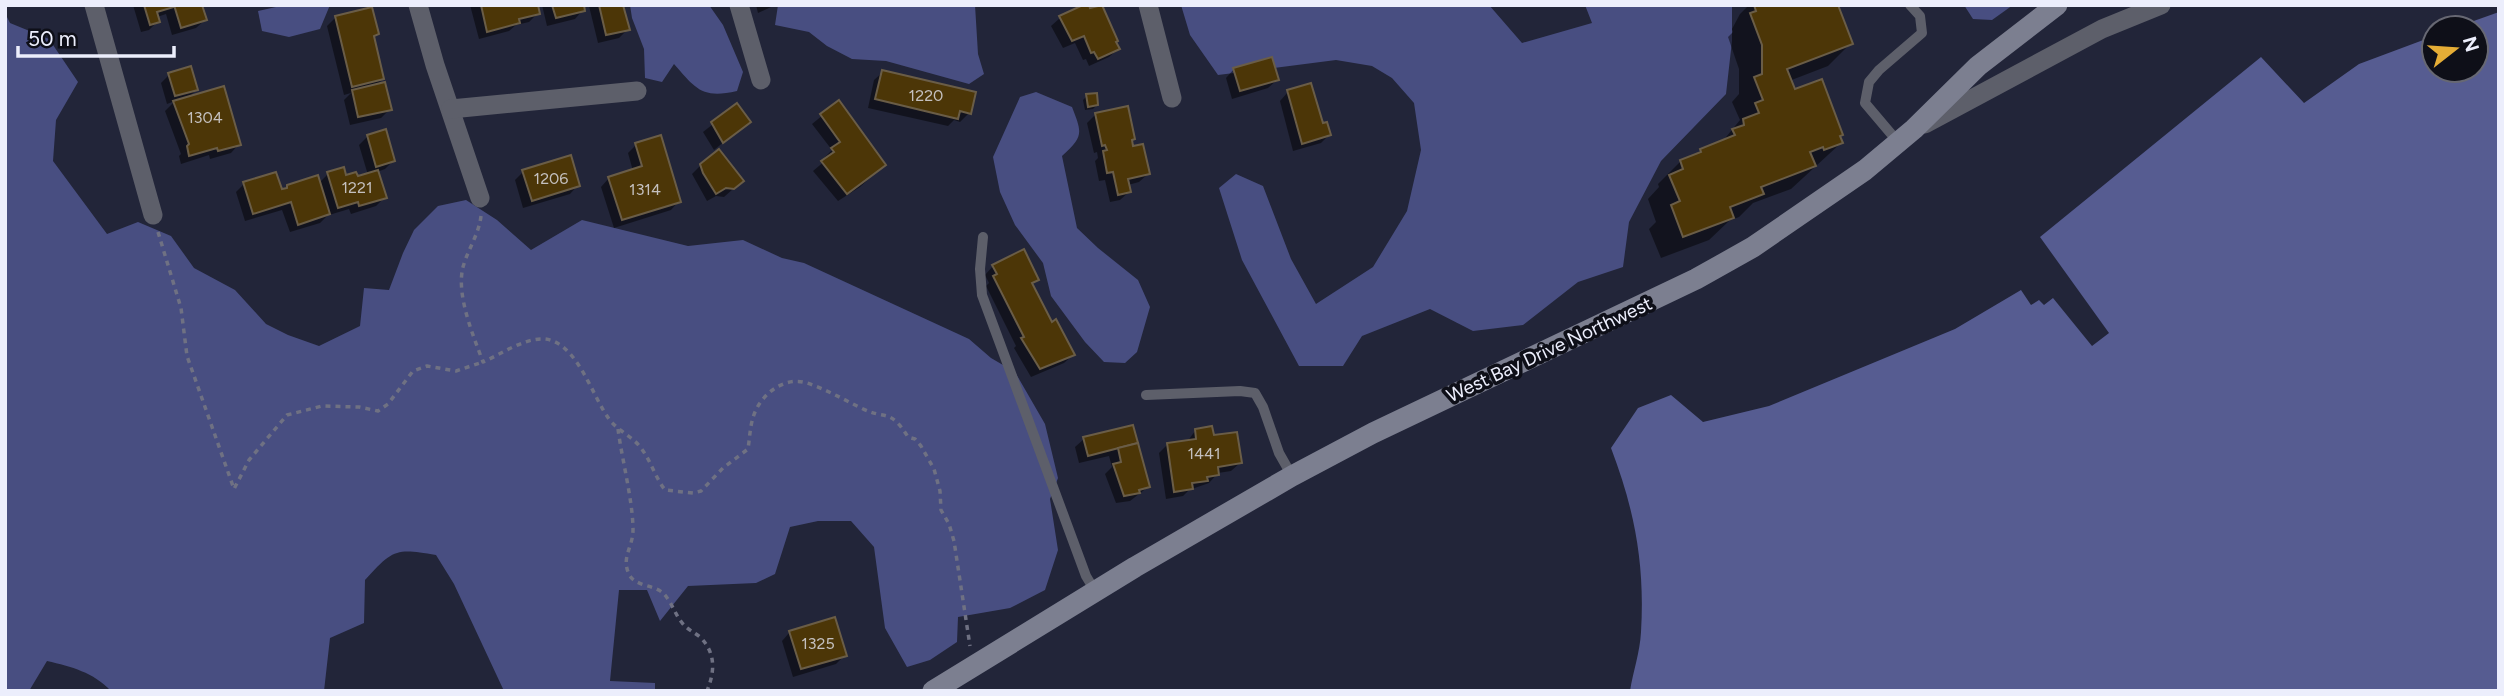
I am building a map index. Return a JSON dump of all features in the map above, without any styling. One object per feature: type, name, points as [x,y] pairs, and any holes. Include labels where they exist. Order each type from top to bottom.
[{"type":"street","points":[[94,5],[153,215]]},
{"type":"street","points":[[418,5],[435,65],[480,198]]},
{"type":"street","points":[[739,5],[761,80]]},
{"type":"street","points":[[1148,5],[1172,97]]},
{"type":"street","points":[[1906,136],[1978,66],[2057,5]]},
{"type":"street","name":"West Bay Drive Northwest","points":[[933,691],[1292,476],[1373,433],[1696,279],[1753,247],[1865,170],[1906,136],[2102,29],[2161,5]]},
{"type":"street","points":[[451,109],[637,91]]},
{"type":"lane","points":[[1906,136],[1865,103],[1869,82],[1879,70],[1923,33],[1920,16],[1910,5]]},
{"type":"lane","points":[[983,237],[980,269],[982,295],[1086,576],[1095,592]]},
{"type":"lane","points":[[1146,395],[1240,391],[1255,393],[1263,407],[1279,453],[1292,476]]},
{"type":"path","points":[[480,198],[480,227],[468,251],[462,272],[465,312],[483,362]]},
{"type":"path","points":[[153,215],[181,308],[187,356],[234,489],[249,460],[287,415],[322,406],[359,407],[378,411],[388,404],[412,371],[427,366],[456,371],[508,351],[523,341],[553,341],[566,351],[579,366],[600,405],[618,429],[630,435],[640,446],[665,490],[693,494],[701,491],[723,468],[748,449],[755,413],[773,389],[793,382],[807,383],[864,410],[890,416],[900,424],[908,437],[915,439],[921,446],[934,469],[940,491],[941,510],[954,541],[971,648]]},
{"type":"path","points":[[618,429],[634,532],[625,554],[629,573],[632,580],[663,593],[673,605],[680,622],[708,646],[713,669],[707,691]]},
{"type":"shaded area","points":[[285,5],[330,5],[320,29],[289,37],[262,31],[258,11]]},
{"type":"shaded area","points":[[630,5],[709,5],[723,25],[743,72],[737,91],[707,93],[694,86],[674,64],[662,82],[645,78],[644,49]]},
{"type":"shaded area","points":[[778,5],[975,5],[978,54],[984,74],[969,84],[886,61],[852,59],[827,46],[809,32],[775,25]]},
{"type":"shaded area","points":[[1181,5],[1489,5],[1522,43],[1592,23],[1585,5],[1732,5],[1732,41],[1726,94],[1661,161],[1629,222],[1623,267],[1578,282],[1523,325],[1473,331],[1430,309],[1362,336],[1343,366],[1299,366],[1242,260],[1219,188],[1236,174],[1263,186],[1291,259],[1316,304],[1373,267],[1407,211],[1421,150],[1414,103],[1392,78],[1372,66],[1336,60],[1218,75],[1190,35]]},
{"type":"shaded area","points":[[1964,5],[2013,5],[1992,20],[1973,19]]},
{"type":"shaded area","points":[[2499,12],[2499,691],[1630,691],[1641,632],[1640,561],[1632,516],[1611,448],[1638,408],[1671,395],[1703,422],[1769,406],[1955,329],[2021,290],[2031,305],[2039,300],[2044,305],[2053,298],[2092,346],[2109,333],[2040,237],[2261,57],[2304,103],[2359,64],[2420,41],[2420,84],[2490,84],[2490,15]]},
{"type":"shaded area","points":[[5,13],[10,23],[49,39],[78,82],[56,120],[53,161],[107,234],[138,222],[171,236],[194,268],[235,290],[266,324],[319,346],[360,326],[364,288],[389,290],[414,230],[438,206],[466,200],[497,220],[531,250],[582,220],[688,246],[743,240],[782,258],[804,263],[969,339],[991,358],[1015,372],[1045,424],[1058,478],[1050,499],[1058,550],[1045,590],[1010,608],[958,617],[957,642],[930,660],[907,667],[885,628],[874,547],[851,521],[818,521],[790,527],[775,574],[756,583],[688,586],[660,621],[647,590],[619,590],[610,681],[655,683],[655,691],[504,691],[454,584],[436,555],[403,552],[396,553],[382,562],[365,580],[364,623],[330,638],[324,691],[111,691],[89,675],[47,661],[29,691],[5,691]]},
{"type":"shaded area","points":[[1036,92],[1072,107],[1078,123],[1077,139],[1062,156],[1077,228],[1138,280],[1150,307],[1137,352],[1125,363],[1104,362],[1085,342],[1051,296],[1043,263],[1015,225],[1000,192],[993,157],[1020,97]]},
{"type":"building","points":[[144,5],[174,7],[157,12],[160,22],[150,25]]},
{"type":"building","points":[[174,5],[202,5],[207,20],[181,28]]},
{"type":"building","points":[[481,5],[538,5],[540,14],[487,32]]},
{"type":"building","points":[[552,5],[584,5],[585,11],[556,18]]},
{"type":"building","points":[[599,5],[623,5],[630,30],[606,35]]},
{"type":"building","points":[[1089,5],[1090,8],[1102,5],[1120,49],[1098,59],[1094,52],[1091,53],[1084,36],[1072,41],[1059,16]]},
{"type":"building","points":[[1754,5],[1838,5],[1853,44],[1787,69],[1795,89],[1822,79],[1843,135],[1840,136],[1843,143],[1810,152],[1816,166],[1761,187],[1764,194],[1730,207],[1734,218],[1683,237],[1671,205],[1680,201],[1669,175],[1683,169],[1680,160],[1735,135],[1732,129],[1744,125],[1743,119],[1759,113],[1755,103],[1763,100],[1754,77],[1762,74],[1762,45],[1750,13],[1756,11]]},
{"type":"building","points":[[372,7],[379,34],[374,36],[384,79],[352,87],[335,16]]},
{"type":"building","points":[[1272,57],[1279,80],[1240,91],[1233,68]]},
{"type":"building","points":[[191,66],[198,90],[175,96],[168,73]]},
{"type":"building","points":[[882,70],[976,92],[971,114],[960,111],[958,119],[875,99]]},
{"type":"building","points":[[385,82],[392,110],[358,117],[352,90]]},
{"type":"building","points":[[1311,83],[1323,123],[1327,122],[1331,135],[1302,144],[1287,90]]},
{"type":"building","points":[[224,86],[241,145],[189,156],[189,144],[173,101]]},
{"type":"building","points":[[1097,93],[1098,105],[1088,107],[1086,94]]},
{"type":"building","points":[[839,100],[886,165],[847,194],[821,161],[834,152],[831,148],[840,142],[820,114]]},
{"type":"building","points":[[737,103],[751,122],[723,143],[711,122]]},
{"type":"building","points":[[1128,106],[1135,139],[1132,140],[1133,146],[1143,144],[1150,174],[1128,179],[1131,192],[1118,195],[1113,172],[1107,173],[1103,151],[1107,150],[1105,145],[1102,146],[1095,113]]},
{"type":"building","points":[[386,129],[395,161],[376,167],[367,135]]},
{"type":"building","points":[[661,135],[681,202],[622,220],[608,177],[642,166],[635,143]]},
{"type":"building","points":[[719,149],[744,181],[734,189],[726,188],[716,194],[700,164]]},
{"type":"building","points":[[571,155],[580,186],[532,201],[522,170]]},
{"type":"building","points":[[344,167],[346,175],[356,172],[358,176],[378,170],[387,198],[359,206],[358,202],[338,208],[327,172]]},
{"type":"building","points":[[276,172],[282,189],[318,175],[330,214],[298,225],[291,202],[253,214],[243,182]]},
{"type":"building","points":[[1024,249],[1039,280],[1032,283],[1052,322],[1056,319],[1075,355],[1040,369],[1021,338],[1024,337],[993,276],[997,274],[992,265]]},
{"type":"building","points":[[1133,425],[1138,443],[1088,456],[1083,437]]},
{"type":"building","points":[[1212,426],[1214,435],[1237,432],[1242,463],[1218,467],[1219,475],[1207,477],[1208,481],[1192,483],[1193,489],[1174,492],[1167,443],[1196,439],[1195,429]]},
{"type":"building","points":[[1138,443],[1150,487],[1139,490],[1140,493],[1124,496],[1113,464],[1121,462],[1118,448]]},
{"type":"building","points":[[835,617],[847,656],[801,669],[789,631]]}]
